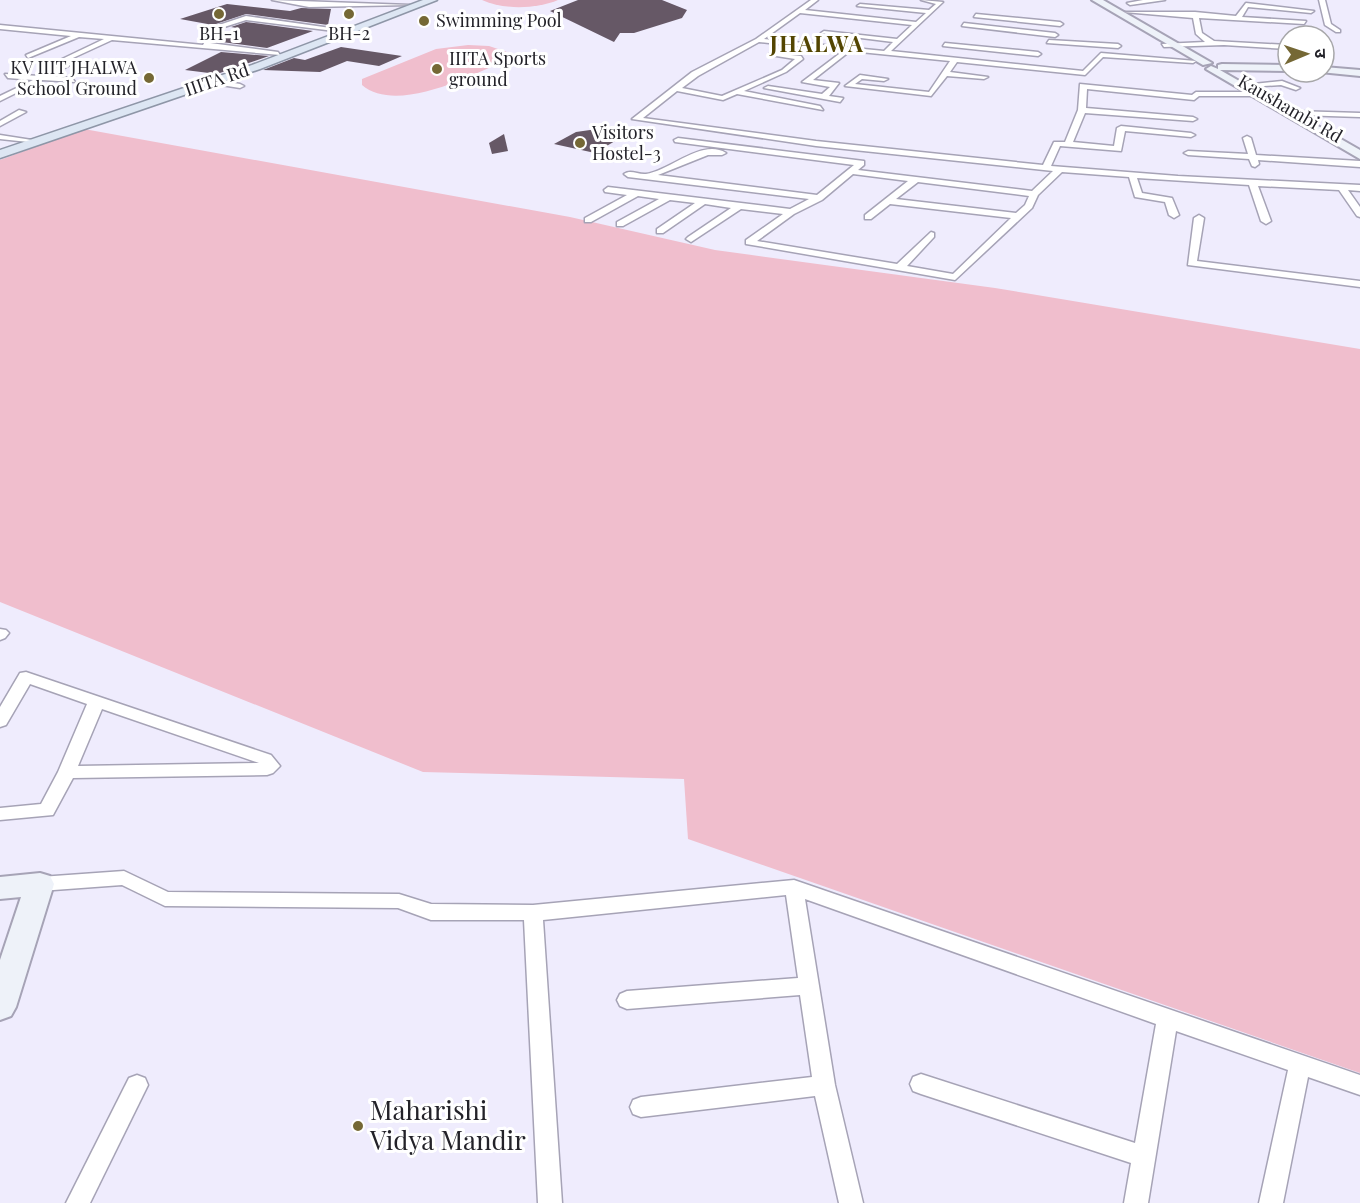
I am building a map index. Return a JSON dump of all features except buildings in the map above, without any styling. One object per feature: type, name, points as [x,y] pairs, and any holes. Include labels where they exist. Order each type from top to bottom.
[{"type":"main road","name":"IIITA Rd","points":[[0,152],[209,81],[412,5],[432,0]]},
{"type":"main road","points":[[1090,0],[1121,15]]},
{"type":"main road","points":[[1096,0],[1169,45],[1210,65],[1360,152]]},
{"type":"main road","points":[[1210,65],[1276,67]]},
{"type":"main road","points":[[1336,71],[1360,73]]},
{"type":"main road","name":"IIITA Rd","points":[[0,152],[28,140],[209,81]]},
{"type":"main road","name":"Kaushambi Rd","points":[[1252,89],[1298,113],[1360,152]]},
{"type":"main road","points":[[0,888],[40,884],[0,1007]]},
{"type":"street","points":[[275,0],[309,4],[412,5]]},
{"type":"street","points":[[816,0],[758,40],[695,74],[678,90],[636,119],[718,131],[1046,168],[1132,174],[1253,158],[1360,164]]},
{"type":"street","points":[[882,0],[917,4],[908,10]]},
{"type":"street","points":[[885,53],[941,3],[924,0]]},
{"type":"street","points":[[1121,15],[1131,2],[1162,0]]},
{"type":"street","points":[[1322,0],[1328,25],[1338,31]]},
{"type":"street","points":[[809,45],[862,4],[930,12]]},
{"type":"street","points":[[1239,17],[1245,5],[1311,11]]},
{"type":"street","points":[[798,11],[917,24]]},
{"type":"street","points":[[1027,67],[1038,54],[1056,34],[1062,28],[1059,21],[979,13],[962,28],[1056,34],[1101,37],[1125,39]]},
{"type":"street","points":[[1121,15],[1195,14],[1304,22]]},
{"type":"street","points":[[1195,14],[1199,34],[1213,44]]},
{"type":"street","points":[[241,47],[206,45],[215,28],[246,18],[346,31]]},
{"type":"street","points":[[0,27],[282,55]]},
{"type":"street","points":[[0,36],[19,29]]},
{"type":"street","points":[[896,32],[907,33]]},
{"type":"street","points":[[824,33],[898,41]]},
{"type":"street","points":[[28,56],[78,35]]},
{"type":"street","points":[[1101,37],[1102,45]]},
{"type":"street","points":[[0,99],[41,79],[111,38]]},
{"type":"street","points":[[758,40],[1085,73],[1101,55],[1210,65]]},
{"type":"street","points":[[933,58],[948,42],[968,47],[1038,54]]},
{"type":"street","points":[[1049,42],[1125,47],[1141,58]]},
{"type":"street","points":[[1169,45],[1276,47]]},
{"type":"street","points":[[884,79],[860,77],[849,86],[931,94],[968,47]]},
{"type":"street","points":[[796,92],[848,50]]},
{"type":"street","points":[[1008,66],[1019,52]]},
{"type":"street","points":[[678,90],[723,98],[784,71],[801,58],[772,54]]},
{"type":"street","points":[[947,74],[984,77]]},
{"type":"street","points":[[8,76],[72,80]]},
{"type":"street","points":[[209,81],[240,86]]},
{"type":"street","points":[[806,82],[836,86],[824,97]]},
{"type":"street","points":[[1188,165],[1196,94],[1252,89],[1282,83],[1296,88]]},
{"type":"street","points":[[753,85],[840,100]]},
{"type":"street","points":[[1068,144],[1082,110],[1083,86],[1194,98]]},
{"type":"street","points":[[1138,91],[1140,114]]},
{"type":"street","points":[[737,92],[820,108]]},
{"type":"street","points":[[1082,110],[1192,119]]},
{"type":"street","points":[[0,124],[22,112]]},
{"type":"street","points":[[1298,113],[1360,115]]},
{"type":"street","points":[[1046,168],[1057,144],[1118,149],[1121,128],[1191,135]]},
{"type":"street","points":[[648,176],[705,148],[718,131]]},
{"type":"street","points":[[736,148],[746,134]]},
{"type":"street","points":[[0,137],[28,140]]},
{"type":"street","points":[[763,150],[779,138]]},
{"type":"street","points":[[1247,138],[1256,167]]},
{"type":"street","points":[[678,140],[705,148],[820,161],[861,163]]},
{"type":"street","points":[[820,161],[833,144]]},
{"type":"street","points":[[665,159],[714,145],[763,150],[820,161]]},
{"type":"street","points":[[882,149],[849,171],[819,198],[791,212],[749,242],[955,277],[1015,216],[1029,206],[1034,194],[1060,169]]},
{"type":"street","points":[[1188,165],[1252,182],[1360,188]]},
{"type":"street","points":[[849,171],[1034,194]]},
{"type":"street","points":[[628,174],[819,198]]},
{"type":"street","points":[[1132,174],[1138,195],[1169,200],[1174,215]]},
{"type":"street","points":[[620,224],[667,198],[680,180]]},
{"type":"street","points":[[868,217],[915,180]]},
{"type":"street","points":[[1252,182],[1266,220]]},
{"type":"street","points":[[1342,188],[1360,214]]},
{"type":"street","points":[[608,190],[791,212]]},
{"type":"street","points":[[588,220],[636,194]]},
{"type":"street","points":[[887,201],[1015,216]]},
{"type":"street","points":[[660,231],[703,202]]},
{"type":"street","points":[[691,239],[738,207]]},
{"type":"street","points":[[1199,218],[1192,263],[1360,284]]},
{"type":"street","points":[[678,219],[689,221]]},
{"type":"street","points":[[700,223],[711,226]]},
{"type":"street","points":[[900,267],[931,235]]},
{"type":"street","points":[[0,721],[26,677],[96,703],[266,759],[271,766],[267,769],[67,772]]},
{"type":"street","points":[[0,814],[47,810],[67,772],[96,703]]},
{"type":"street","points":[[40,884],[124,878],[165,899],[399,902],[430,912],[533,913],[794,887],[1360,1085]]},
{"type":"street","points":[[794,887],[824,1085],[851,1203]]},
{"type":"street","points":[[533,913],[550,1203]]},
{"type":"street","points":[[627,1000],[809,986]]},
{"type":"street","points":[[1136,1203],[1167,1019]]},
{"type":"street","points":[[1270,1203],[1300,1065]]},
{"type":"street","points":[[921,1084],[1144,1156]]},
{"type":"street","points":[[78,1203],[136,1085]]},
{"type":"street","points":[[641,1107],[824,1085]]},
{"type":"shaded area","points":[[482,0],[558,0],[540,5],[510,7]]},
{"type":"shaded area","name":"IIITA Sports ground","points":[[468,45],[489,46],[510,53],[510,58],[436,89],[415,94],[395,96],[377,93],[362,85],[362,79],[436,49]]},
{"type":"shaded area","points":[[84,129],[570,217],[715,250],[995,288],[1360,349],[1360,1073],[688,839],[684,779],[423,772],[0,602],[0,160]]},
{"type":"place","name":"BH-1","points":[[219,14]]},
{"type":"place","name":"BH-2","points":[[349,14]]},
{"type":"place","name":"Swimming Pool","points":[[424,21]]},
{"type":"place","name":"IIITA Sports ground","points":[[437,69]]},
{"type":"place","name":"KV IIIT JHALWA School Ground","points":[[149,78]]},
{"type":"place","name":"Visitors Hostel-3","points":[[580,143]]},
{"type":"place","name":"Maharishi Vidya Mandir","points":[[358,1126]]},
{"type":"district","name":"JHALWA","points":[[817,44]]}]
